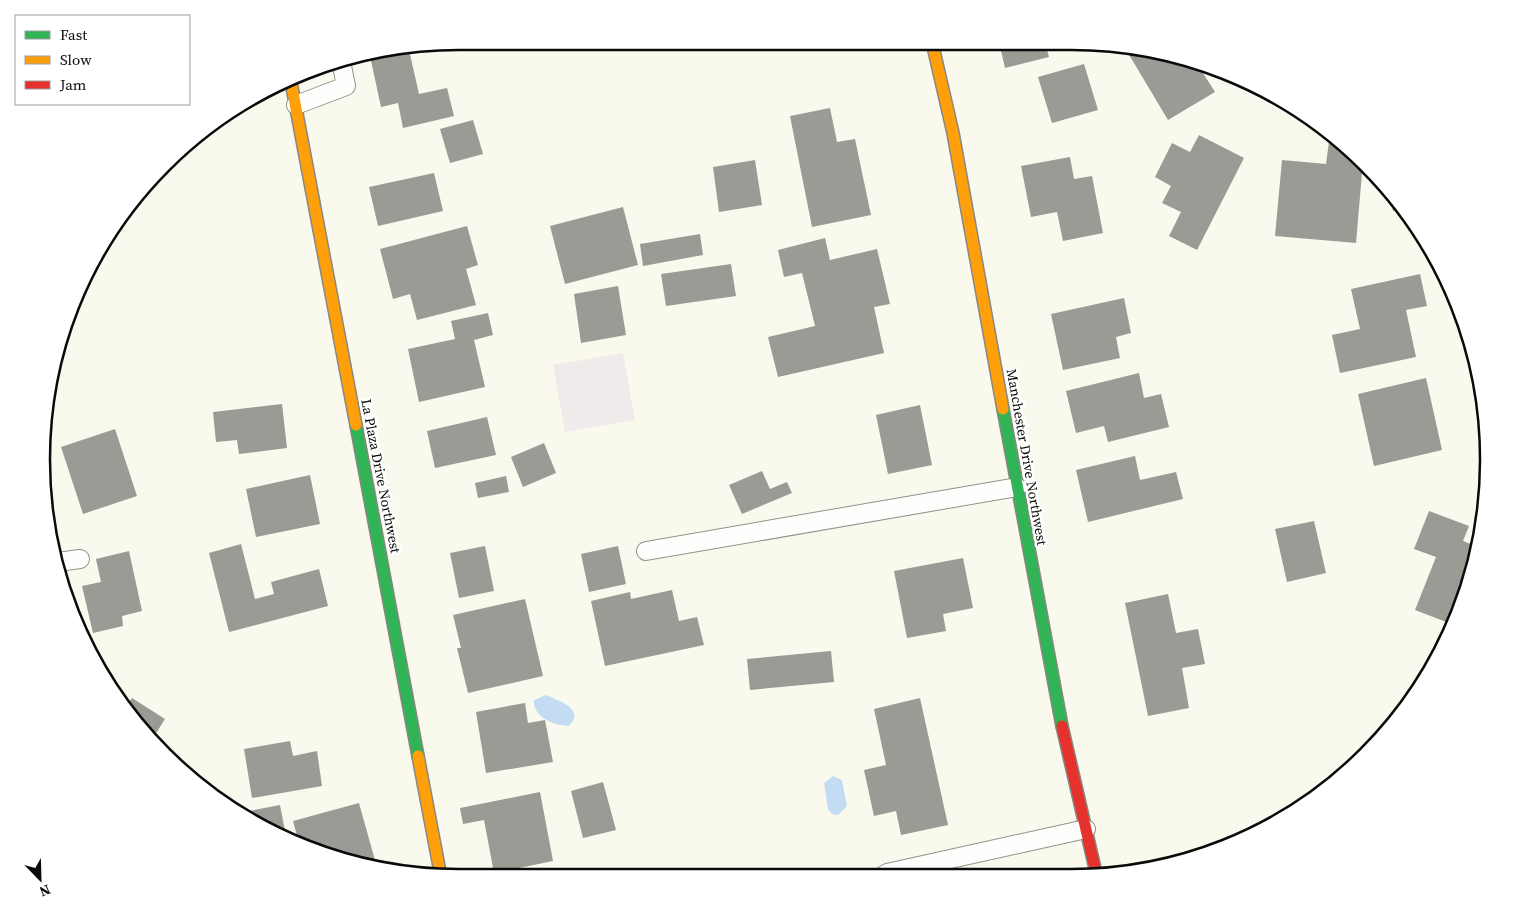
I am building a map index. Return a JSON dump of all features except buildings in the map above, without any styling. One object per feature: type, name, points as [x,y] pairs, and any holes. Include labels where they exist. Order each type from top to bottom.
[{"type":"street","name":"Manchester Drive Northwest","points":[[934,50],[953,132],[1053,686],[1095,868]]},
{"type":"street","name":"La Plaza Drive Northwest","points":[[292,86],[439,868]]},
{"type":"lane","points":[[296,105],[346,86],[342,68]]},
{"type":"lane","points":[[646,551],[1017,487]]},
{"type":"lane","points":[[63,561],[80,559]]},
{"type":"lane","points":[[905,869],[1086,829]]},
{"type":"shaded area","points":[[623,353],[635,420],[565,432],[553,365]]},
{"type":"water","points":[[546,695],[569,706],[573,710],[573,720],[569,726],[551,722],[537,711],[534,706],[534,700]]},
{"type":"water","points":[[833,776],[842,780],[847,806],[838,815],[832,814],[828,809],[824,783]]},
{"type":"traffic: fast","points":[[1003,409],[1062,726]]},
{"type":"traffic: fast","points":[[356,425],[418,756]]},
{"type":"traffic: slow","points":[[934,50],[953,133],[1003,409]]},
{"type":"traffic: slow","points":[[292,86],[356,425]]},
{"type":"traffic: slow","points":[[418,756],[439,868]]},
{"type":"traffic: jam","points":[[1062,726],[1095,868]]}]
